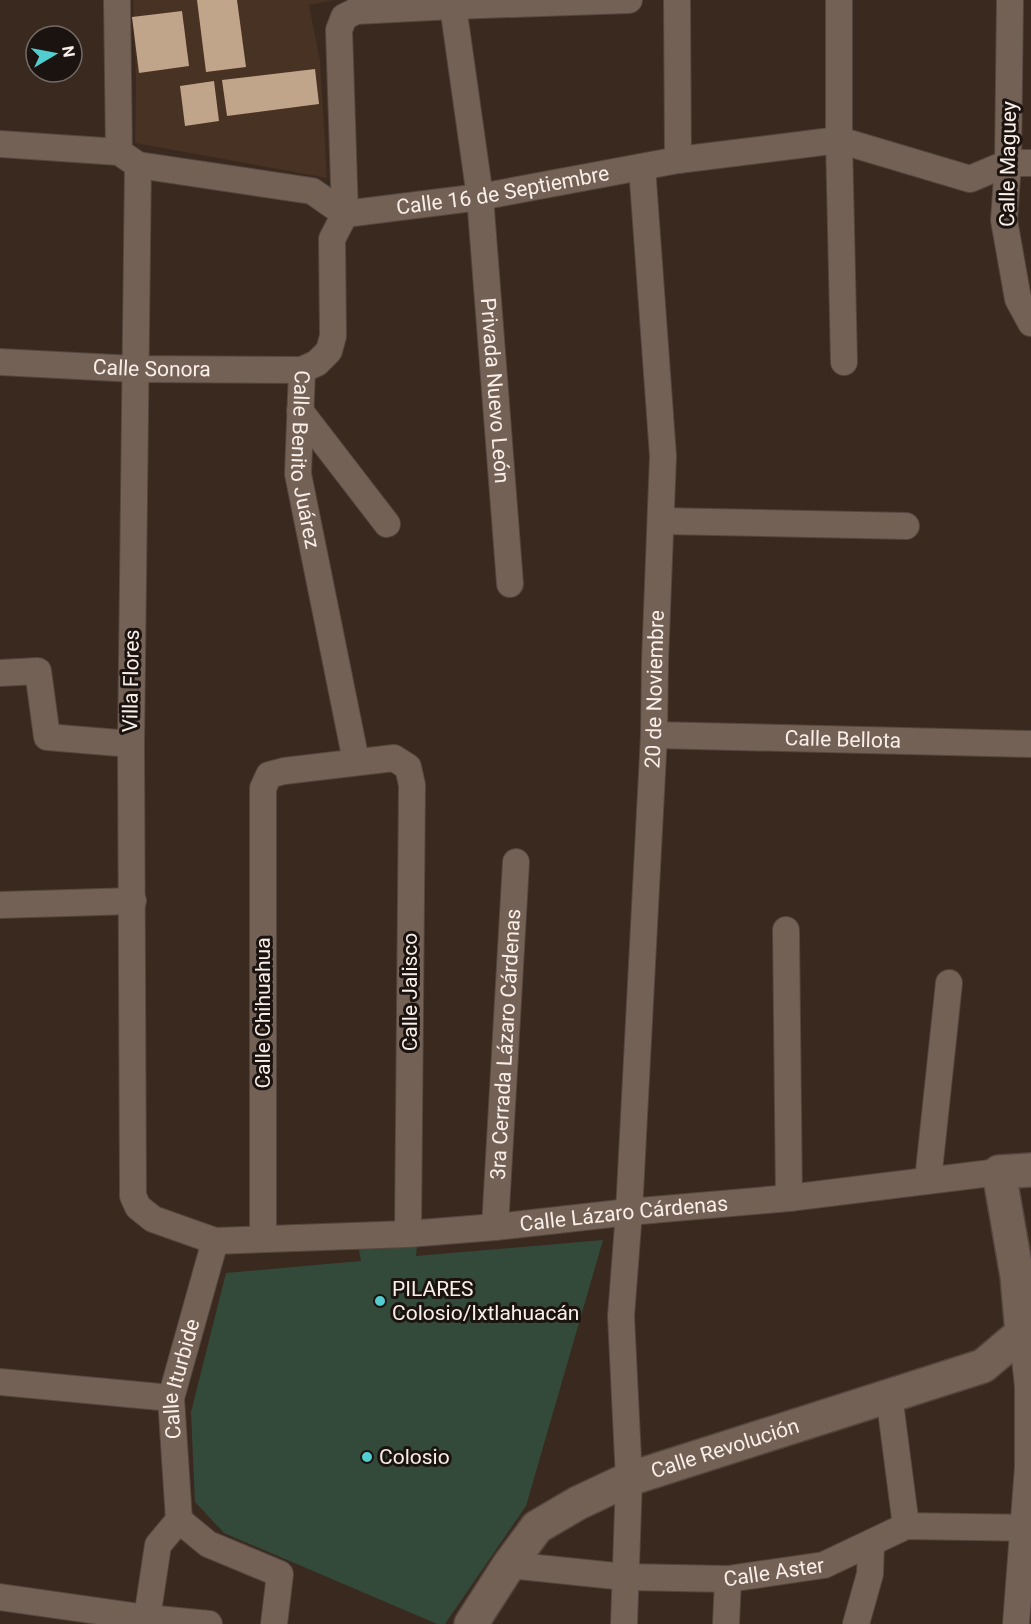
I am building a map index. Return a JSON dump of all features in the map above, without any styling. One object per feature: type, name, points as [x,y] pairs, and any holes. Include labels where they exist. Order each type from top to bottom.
[{"type":"street","name":"Villa Flores","points":[[117,0],[128,159],[135,369],[131,744],[133,1196],[138,1207],[153,1219],[215,1241]]},
{"type":"street","points":[[453,6],[629,0]]},
{"type":"street","points":[[677,0],[678,160]]},
{"type":"street","points":[[839,0],[839,140],[844,362]]},
{"type":"street","name":"Calle Maguey","points":[[1010,0],[1019,163],[1004,220],[1018,299],[1031,323]]},
{"type":"street","name":"Calle Benito Juárez","points":[[356,761],[298,474],[302,370],[317,363],[329,351],[333,336],[332,238],[345,214],[339,30],[344,17],[356,11],[453,6]]},
{"type":"street","name":"Privada Nuevo León","points":[[453,6],[480,197],[510,584]]},
{"type":"street","name":"Calle 16 de Septiembre","points":[[345,214],[480,197],[678,160],[839,140],[970,179],[1019,163]]},
{"type":"street","points":[[0,144],[128,159],[312,191],[345,214]]},
{"type":"street","name":"20 de Noviembre","points":[[624,1624],[629,1479],[621,1316],[629,1212],[654,735],[663,456],[642,167]]},
{"type":"street","name":"Calle Sonora","points":[[0,362],[135,369],[302,370]]},
{"type":"street","points":[[300,411],[387,524]]},
{"type":"street","points":[[661,521],[906,526]]},
{"type":"street","points":[[0,673],[38,671],[48,737],[131,744]]},
{"type":"street","name":"Calle Bellota","points":[[654,735],[1031,744]]},
{"type":"street","name":"Calle Jalisco","points":[[356,761],[394,758],[408,767],[412,784],[408,1234]]},
{"type":"street","name":"Calle Chihuahua","points":[[263,1238],[262,788],[269,775],[356,761]]},
{"type":"street","name":"3ra Cerrada Lázaro Cárdenas","points":[[495,1227],[516,862]]},
{"type":"street","points":[[0,904],[133,901]]},
{"type":"street","points":[[786,930],[789,1198]]},
{"type":"street","points":[[928,1180],[949,983]]},
{"type":"street","name":"Calle Lázaro Cárdenas","points":[[215,1241],[408,1234],[495,1227],[789,1198],[928,1180],[1031,1170]]},
{"type":"street","points":[[999,1172],[1017,1276],[1028,1386],[1028,1528],[1016,1624]]},
{"type":"street","name":"Calle Iturbide","points":[[179,1520],[171,1398],[215,1241]]},
{"type":"street","name":"Calle Revolución","points":[[471,1624],[508,1565],[537,1527],[578,1503],[629,1479],[983,1366],[1022,1333]]},
{"type":"street","points":[[0,1382],[171,1398]]},
{"type":"street","points":[[889,1395],[906,1526]]},
{"type":"street","points":[[147,1618],[158,1545],[179,1520],[208,1544],[280,1574],[274,1624]]},
{"type":"street","name":"Calle Aster","points":[[508,1565],[626,1577],[728,1579],[824,1565],[906,1526],[1028,1528]]},
{"type":"street","points":[[856,1624],[870,1574],[871,1543]]},
{"type":"street","points":[[726,1624],[728,1579]]},
{"type":"street","points":[[0,1598],[209,1624]]},
{"type":"shaded area","points":[[133,0],[336,0],[309,5],[320,61],[327,178],[135,143],[136,80]]},
{"type":"green space","name":"Colosio","points":[[418,1235],[416,1256],[603,1240],[526,1506],[445,1624],[437,1624],[224,1533],[195,1502],[191,1412],[226,1273],[361,1261],[357,1239]]},
{"type":"building","points":[[197,0],[237,0],[246,67],[206,72]]},
{"type":"building","points":[[182,11],[189,66],[139,73],[132,17]]},
{"type":"building","points":[[315,69],[319,104],[227,116],[222,80]]},
{"type":"building","points":[[214,81],[219,121],[185,126],[180,86]]},
{"type":"place","name":"PILARES Colosio/Ixtlahuacán","points":[[380,1301]]},
{"type":"place","name":"Colosio","points":[[367,1457]]}]
